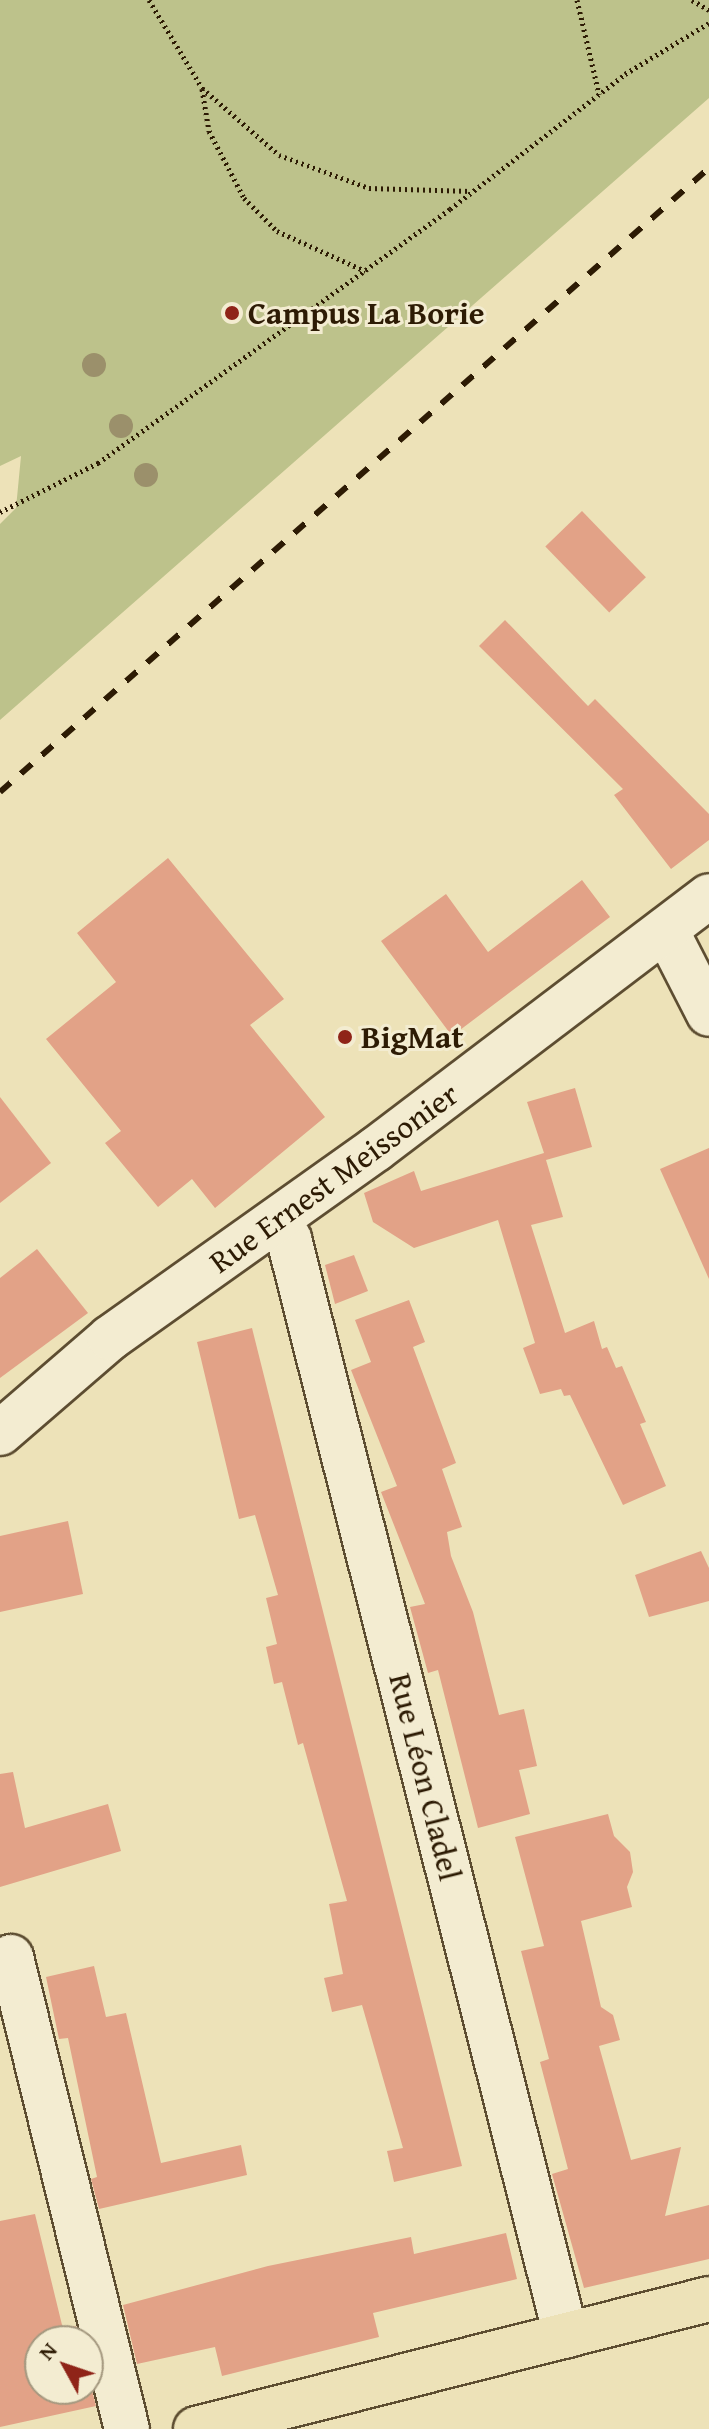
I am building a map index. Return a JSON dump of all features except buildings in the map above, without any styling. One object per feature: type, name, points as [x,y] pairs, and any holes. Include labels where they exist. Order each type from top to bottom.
[{"type":"main road","points":[[196,2429],[709,2299]]},
{"type":"street","name":"Rue Ernest Meissonier","points":[[0,1433],[110,1338],[277,1221],[709,896]]},
{"type":"street","points":[[666,930],[709,1014]]},
{"type":"street","name":"Rue Léon Cladel","points":[[277,1221],[289,1239],[566,2336]]},
{"type":"street","points":[[11,1957],[127,2429]]},
{"type":"path","points":[[149,0],[202,88],[279,155],[369,188],[473,191]]},
{"type":"path","points":[[577,0],[599,94]]},
{"type":"path","points":[[692,0],[709,10]]},
{"type":"path","points":[[0,512],[98,463],[365,271],[599,94],[709,23]]},
{"type":"path","points":[[202,88],[209,131],[244,198],[277,231],[365,271]]},
{"type":"green space","name":"Campus La Borie","points":[[0,0],[709,0],[709,98],[0,720],[0,524],[16,508],[21,456],[0,466]]},
{"type":"railway","points":[[0,792],[709,168]]},
{"type":"place","name":"Campus La Borie","points":[[232,313]]},
{"type":"place","name":"BigMat","points":[[345,1037]]}]
